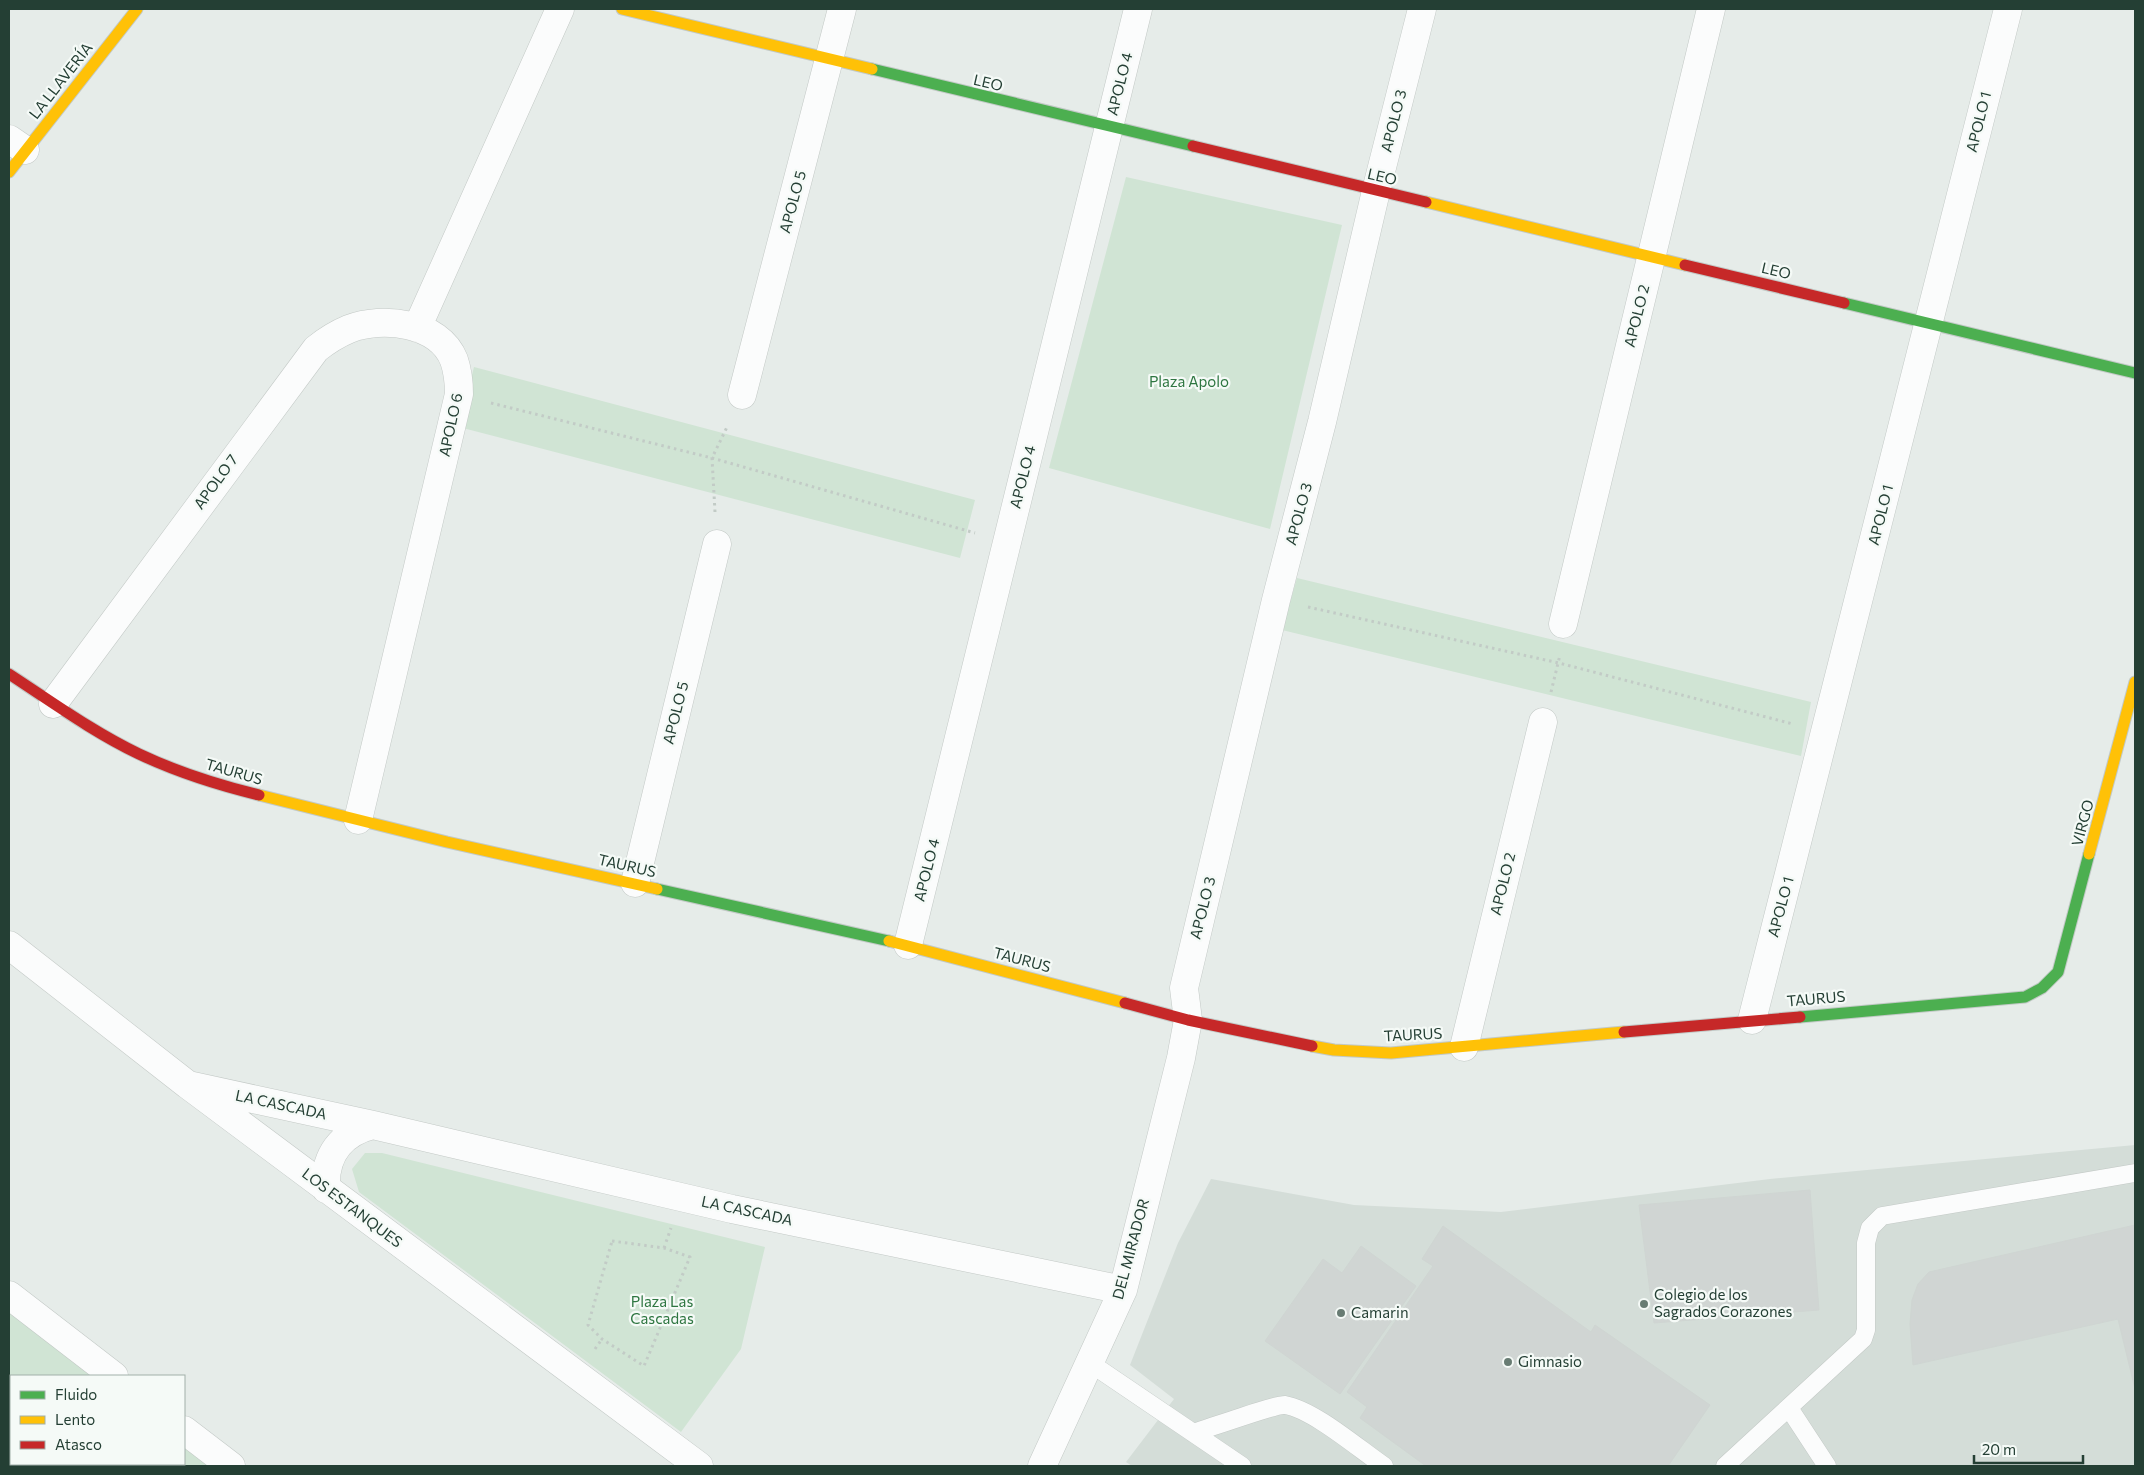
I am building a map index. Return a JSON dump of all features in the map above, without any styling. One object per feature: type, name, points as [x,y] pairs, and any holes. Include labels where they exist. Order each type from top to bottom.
[{"type":"street","name":"LA LLAVERÍA","points":[[9,172],[17,145],[137,9]]},
{"type":"street","points":[[417,328],[560,9]]},
{"type":"street","name":"LEO","points":[[622,9],[2135,373]]},
{"type":"street","name":"APOLO 5","points":[[742,395],[842,9]]},
{"type":"street","name":"APOLO 4","points":[[908,945],[1138,9]]},
{"type":"street","name":"APOLO 3","points":[[1188,1020],[1184,988],[1276,600],[1322,422],[1376,191],[1422,9]]},
{"type":"street","name":"APOLO 2","points":[[1563,624],[1711,9]]},
{"type":"street","name":"APOLO 1","points":[[1752,1020],[2008,9]]},
{"type":"street","name":"APOLO 7","points":[[53,704],[316,349],[332,337],[350,328],[372,323],[395,323],[417,328]]},
{"type":"street","name":"APOLO 6","points":[[358,820],[459,394],[459,376],[453,358],[443,344],[417,328]]},
{"type":"street","name":"APOLO 5","points":[[635,883],[717,544]]},
{"type":"street","name":"TAURUS","points":[[9,674],[53,704],[138,754],[184,773],[236,789],[358,820],[908,945],[1188,1020],[1334,1050],[1391,1053],[2025,997],[2042,988],[2058,972]]},
{"type":"street","name":"VIRGO","points":[[2058,972],[2135,682]]},
{"type":"street","name":"APOLO 2","points":[[1464,1047],[1543,722]]},
{"type":"street","name":"LOS ESTANQUES","points":[[9,945],[188,1085],[699,1466]]},
{"type":"street","name":"DEL MIRADOR","points":[[1042,1466],[1123,1290],[1188,1020]]},
{"type":"street","name":"LA CASCADA","points":[[188,1085],[373,1124],[732,1209],[1123,1290]]},
{"type":"street","points":[[326,1189],[327,1165],[339,1143],[361,1128],[373,1124]]},
{"type":"street","points":[[9,1295],[113,1375]]},
{"type":"street","points":[[185,1431],[231,1466]]},
{"type":"lane","points":[[1725,1466],[1863,1340],[1866,1330],[1866,1243],[1870,1228],[1882,1216],[2135,1173]]},
{"type":"lane","points":[[1090,1363],[1242,1466]]},
{"type":"lane","points":[[1193,1433],[1284,1405],[1304,1412],[1332,1428],[1384,1466]]},
{"type":"lane","points":[[1789,1408],[1827,1466]]},
{"type":"path","points":[[459,394],[712,458],[1007,542]]},
{"type":"path","points":[[717,544],[712,458],[742,395]]},
{"type":"path","points":[[1276,600],[1558,663],[1826,733]]},
{"type":"path","points":[[1543,722],[1558,663],[1563,624]]},
{"type":"path","points":[[612,1241],[664,1248],[690,1256],[644,1366],[602,1339],[588,1325],[612,1241]]},
{"type":"shaded area","name":"Colegio de los Sagrados Corazones","points":[[2135,1145],[2135,1466],[1132,1466],[1126,1462],[1174,1399],[1130,1365],[1178,1243],[1211,1179],[1354,1205],[1501,1212],[1770,1179]]},
{"type":"green space","name":"Plaza Apolo","points":[[1126,177],[1342,225],[1270,529],[1049,468]]},
{"type":"green space","points":[[474,367],[975,500],[960,558],[459,427]]},
{"type":"green space","points":[[1297,578],[1811,702],[1801,756],[1282,630]]},
{"type":"green space","name":"Plaza Las Cascadas","points":[[365,1153],[382,1153],[765,1247],[741,1349],[681,1432],[359,1192],[352,1169]]},
{"type":"green space","points":[[9,1307],[99,1375],[10,1375],[9,1440]]},
{"type":"green space","points":[[185,1441],[218,1466],[40,1465],[185,1465]]},
{"type":"building","points":[[1810,1190],[1819,1310],[1654,1323],[1639,1205]]},
{"type":"building","points":[[2135,1225],[2135,1389],[2118,1319],[1913,1365],[1910,1324],[1912,1300],[1918,1284],[1929,1272]]},
{"type":"building","name":"Gimnasio","points":[[1443,1226],[1591,1332],[1595,1325],[1710,1405],[1668,1466],[1426,1466],[1360,1418],[1367,1407],[1347,1392],[1433,1266],[1422,1259]]},
{"type":"building","name":"Camarin","points":[[1361,1246],[1416,1286],[1340,1394],[1265,1341],[1323,1259],[1342,1273]]},
{"type":"traffic: fast","points":[[872,69],[1193,146]]},
{"type":"traffic: fast","points":[[1844,303],[2135,373]]},
{"type":"traffic: fast","points":[[1800,1017],[2025,997],[2042,988],[2058,972],[2089,854]]},
{"type":"traffic: fast","points":[[657,889],[889,941]]},
{"type":"traffic: slow","points":[[9,172],[137,9]]},
{"type":"traffic: slow","points":[[622,9],[872,69]]},
{"type":"traffic: slow","points":[[1426,202],[1685,265]]},
{"type":"traffic: slow","points":[[2089,854],[2135,682]]},
{"type":"traffic: slow","points":[[259,795],[447,842],[657,889]]},
{"type":"traffic: slow","points":[[889,941],[1125,1003]]},
{"type":"traffic: slow","points":[[1312,1046],[1334,1050],[1391,1053],[1624,1032]]},
{"type":"traffic: jam","points":[[1193,146],[1426,202]]},
{"type":"traffic: jam","points":[[1685,265],[1844,303]]},
{"type":"traffic: jam","points":[[9,674],[89,726],[139,754],[198,778],[259,795]]},
{"type":"traffic: jam","points":[[1125,1003],[1188,1020],[1312,1046]]},
{"type":"traffic: jam","points":[[1624,1032],[1800,1017]]},
{"type":"place","name":"Colegio de los Sagrados Corazones","points":[[1644,1304]]},
{"type":"place","name":"Camarin","points":[[1341,1313]]},
{"type":"place","name":"Gimnasio","points":[[1508,1362]]}]
